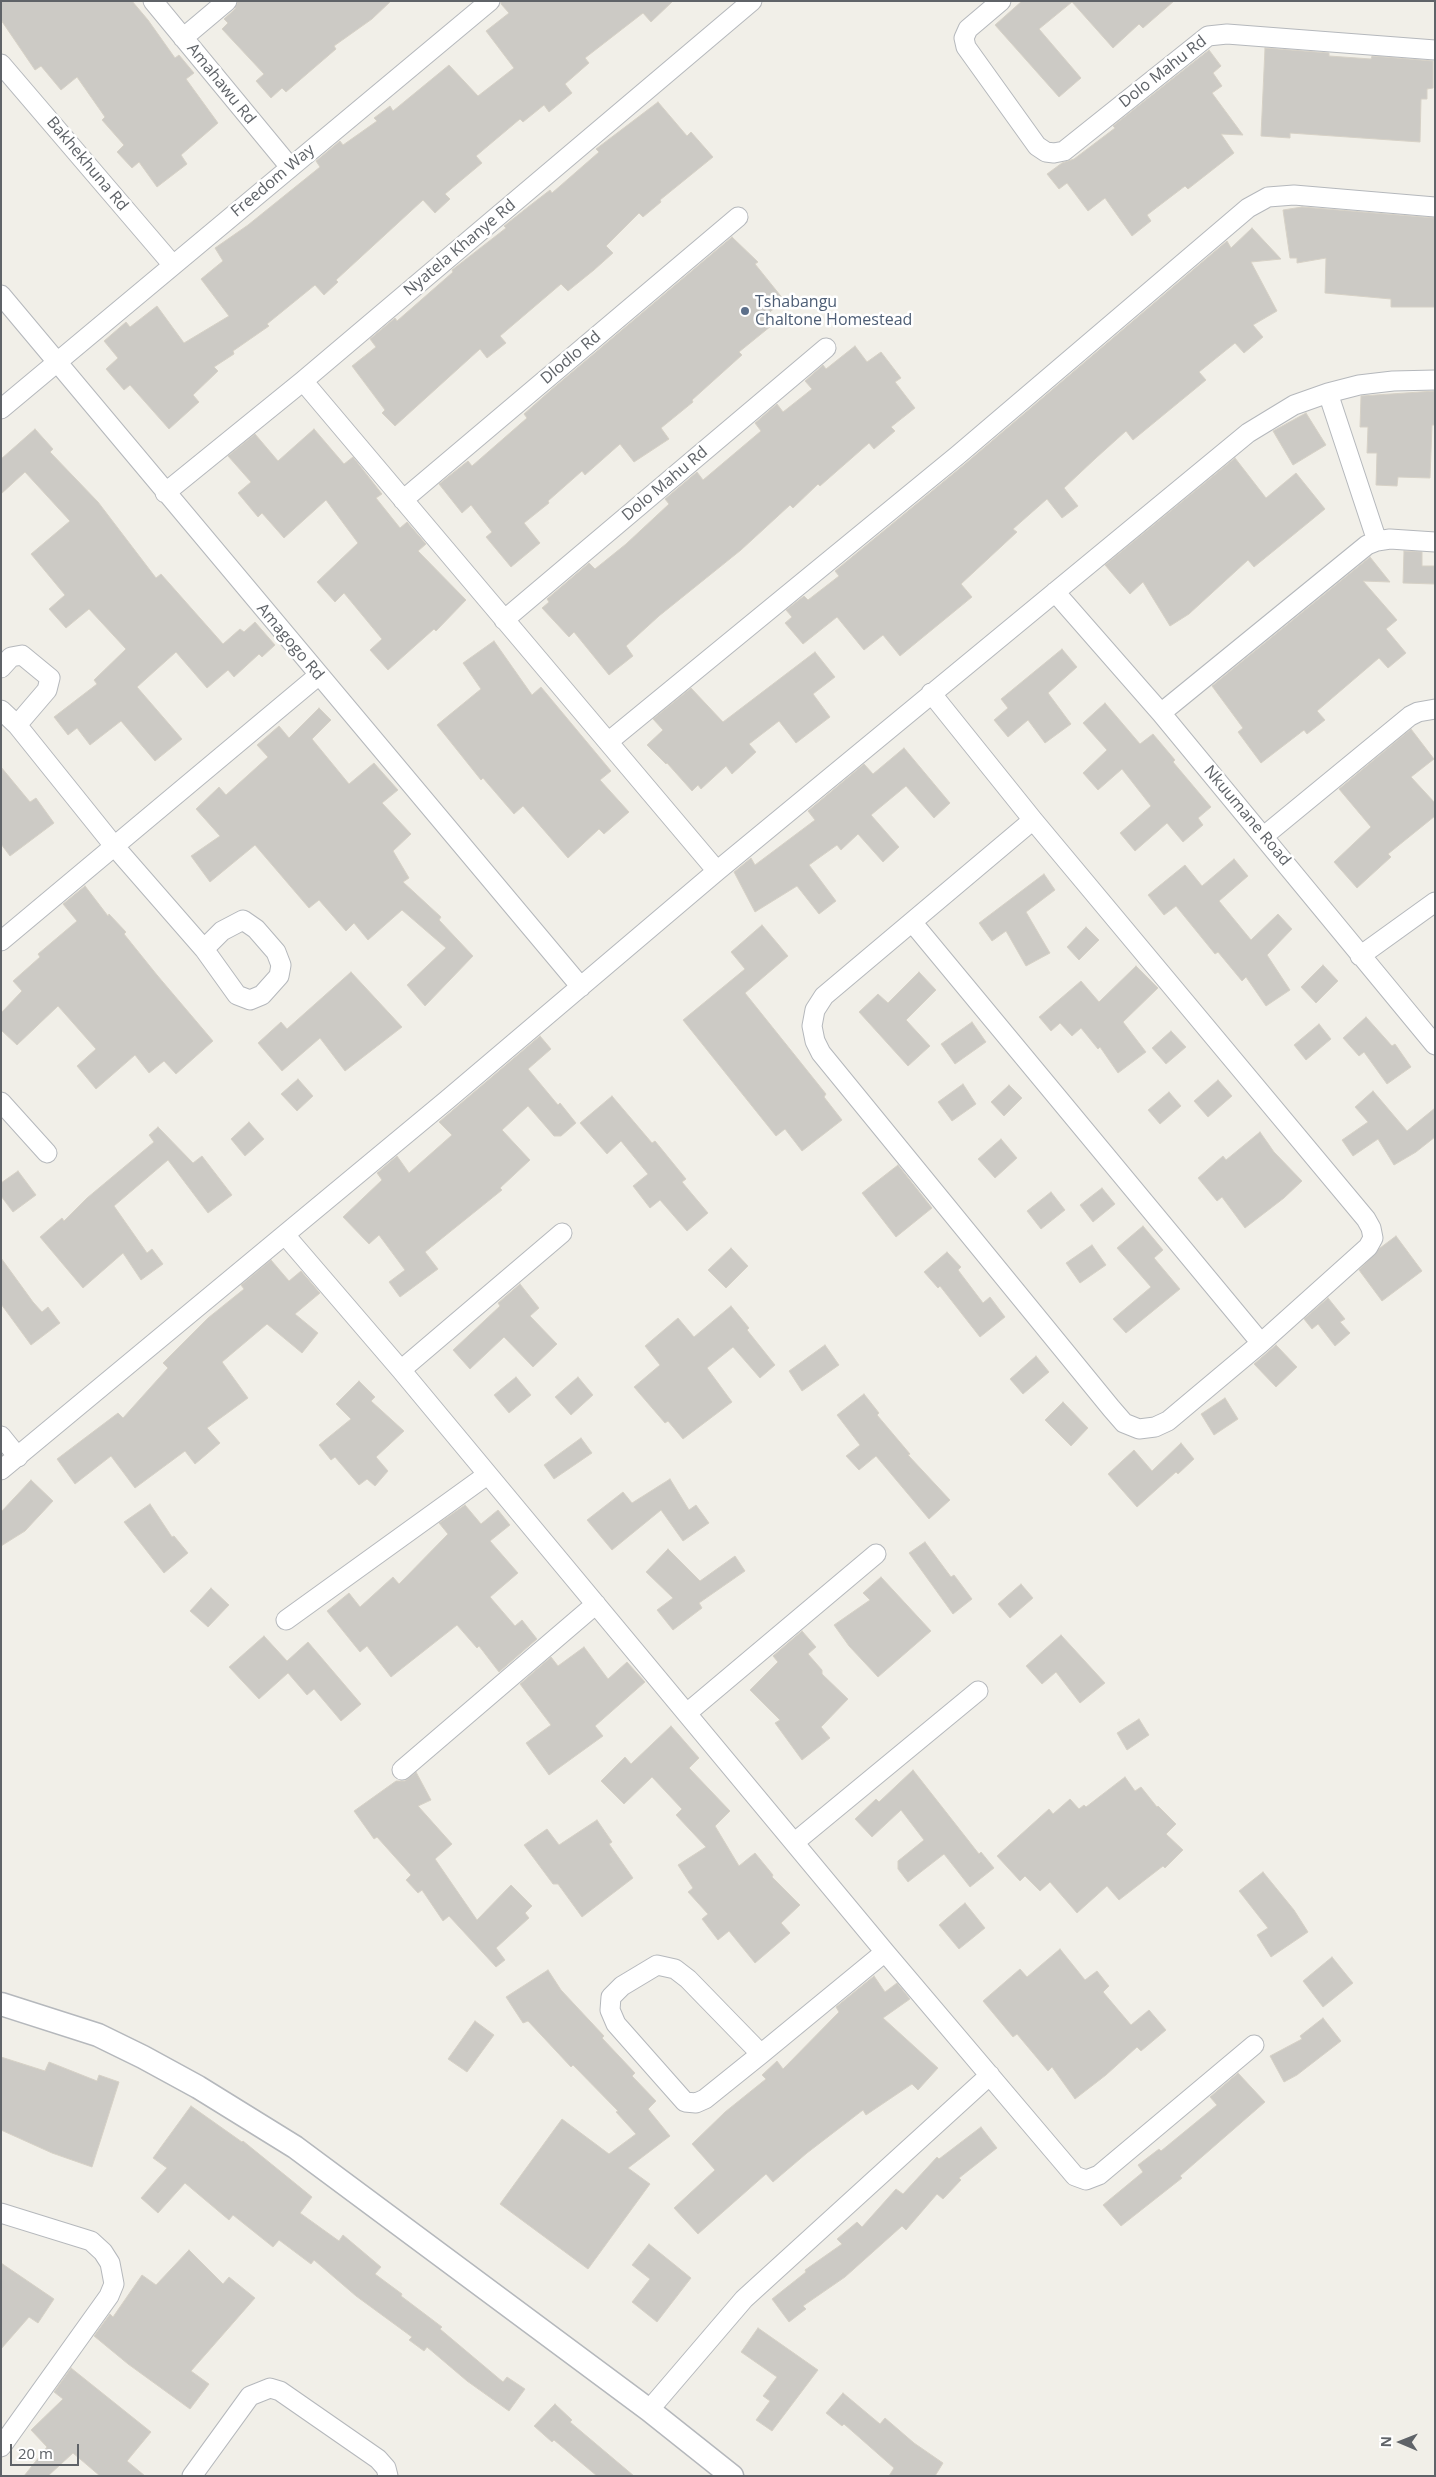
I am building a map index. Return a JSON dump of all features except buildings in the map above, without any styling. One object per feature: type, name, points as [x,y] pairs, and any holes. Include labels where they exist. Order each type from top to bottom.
[{"type":"street","name":"Amahawu Rd","points":[[153,1],[290,167]]},
{"type":"street","points":[[183,38],[227,1]]},
{"type":"street","name":"Freedom Way","points":[[1,409],[172,264],[490,1]]},
{"type":"street","name":"Dolo Mahu Rd","points":[[1001,1],[968,29],[964,38],[966,48],[1037,146],[1046,152],[1054,153],[1064,151],[1199,41],[1208,36],[1227,34],[1435,50]]},
{"type":"street","name":"Nyatela Khanye Rd","points":[[165,493],[302,382],[745,4]]},
{"type":"street","name":"Bakhekhuna Rd","points":[[1,64],[172,264]]},
{"type":"street","points":[[608,742],[958,456],[1257,202],[1268,197],[1294,194],[1435,207]]},
{"type":"street","name":"Dlodlo Rd","points":[[403,500],[738,217]]},
{"type":"street","name":"Amagogo Rd","points":[[1,295],[581,987]]},
{"type":"street","name":"Dolo Mahu Rd","points":[[504,620],[826,348]]},
{"type":"street","points":[[1,1470],[285,1235],[717,871],[1248,433],[1294,405],[1328,392],[1384,382],[1435,380]]},
{"type":"street","points":[[302,382],[717,871]]},
{"type":"street","points":[[1328,392],[1377,541]]},
{"type":"street","points":[[1161,713],[1367,545],[1377,541],[1403,539],[1435,542]]},
{"type":"street","name":"Nkuumane Road","points":[[1055,592],[1161,713],[1435,1045]]},
{"type":"street","points":[[1,668],[11,657],[22,655],[50,678],[47,690],[17,725]]},
{"type":"street","points":[[1,941],[319,675]]},
{"type":"street","points":[[931,694],[1033,820],[1360,1211],[1372,1228],[1373,1238],[1368,1247],[1261,1343],[1168,1421],[1155,1427],[1139,1429],[1124,1423],[821,1053],[815,1041],[812,1026],[815,1010],[824,996],[1033,820]]},
{"type":"street","points":[[1264,836],[1410,716],[1418,712],[1435,709]]},
{"type":"street","points":[[1,710],[17,725],[115,847],[204,949]]},
{"type":"street","points":[[1360,956],[1435,902]]},
{"type":"street","points":[[912,922],[1261,1343]]},
{"type":"street","points":[[1,1102],[47,1154]]},
{"type":"street","points":[[401,1370],[562,1233]]},
{"type":"street","points":[[285,1235],[401,1370],[487,1476],[596,1604],[885,1952],[1075,2176],[1086,2180],[1099,2175],[1254,2044]]},
{"type":"street","points":[[1,1436],[18,1456]]},
{"type":"street","points":[[286,1620],[487,1476]]},
{"type":"street","points":[[687,1713],[876,1554]]},
{"type":"street","points":[[402,1770],[596,1604]]},
{"type":"street","points":[[795,1842],[978,1691]]},
{"type":"street","points":[[760,2054],[688,1979],[675,1969],[657,1965],[622,1986],[612,1997],[610,2010],[616,2024],[685,2102],[696,2103],[705,2099],[885,1952]]},
{"type":"street","points":[[1,2004],[98,2035],[206,2092],[295,2147],[649,2410],[732,2476]]},
{"type":"street","points":[[649,2410],[744,2299],[990,2075]]},
{"type":"street","points":[[1,2213],[92,2241],[103,2252],[110,2263],[114,2284],[109,2296],[2,2444]]},
{"type":"street","points":[[192,2476],[250,2396],[270,2388],[280,2391],[378,2459],[386,2468],[388,2476]]},
{"type":"place","name":"Tshabangu Chaltone Homestead","points":[[745,311]]}]
